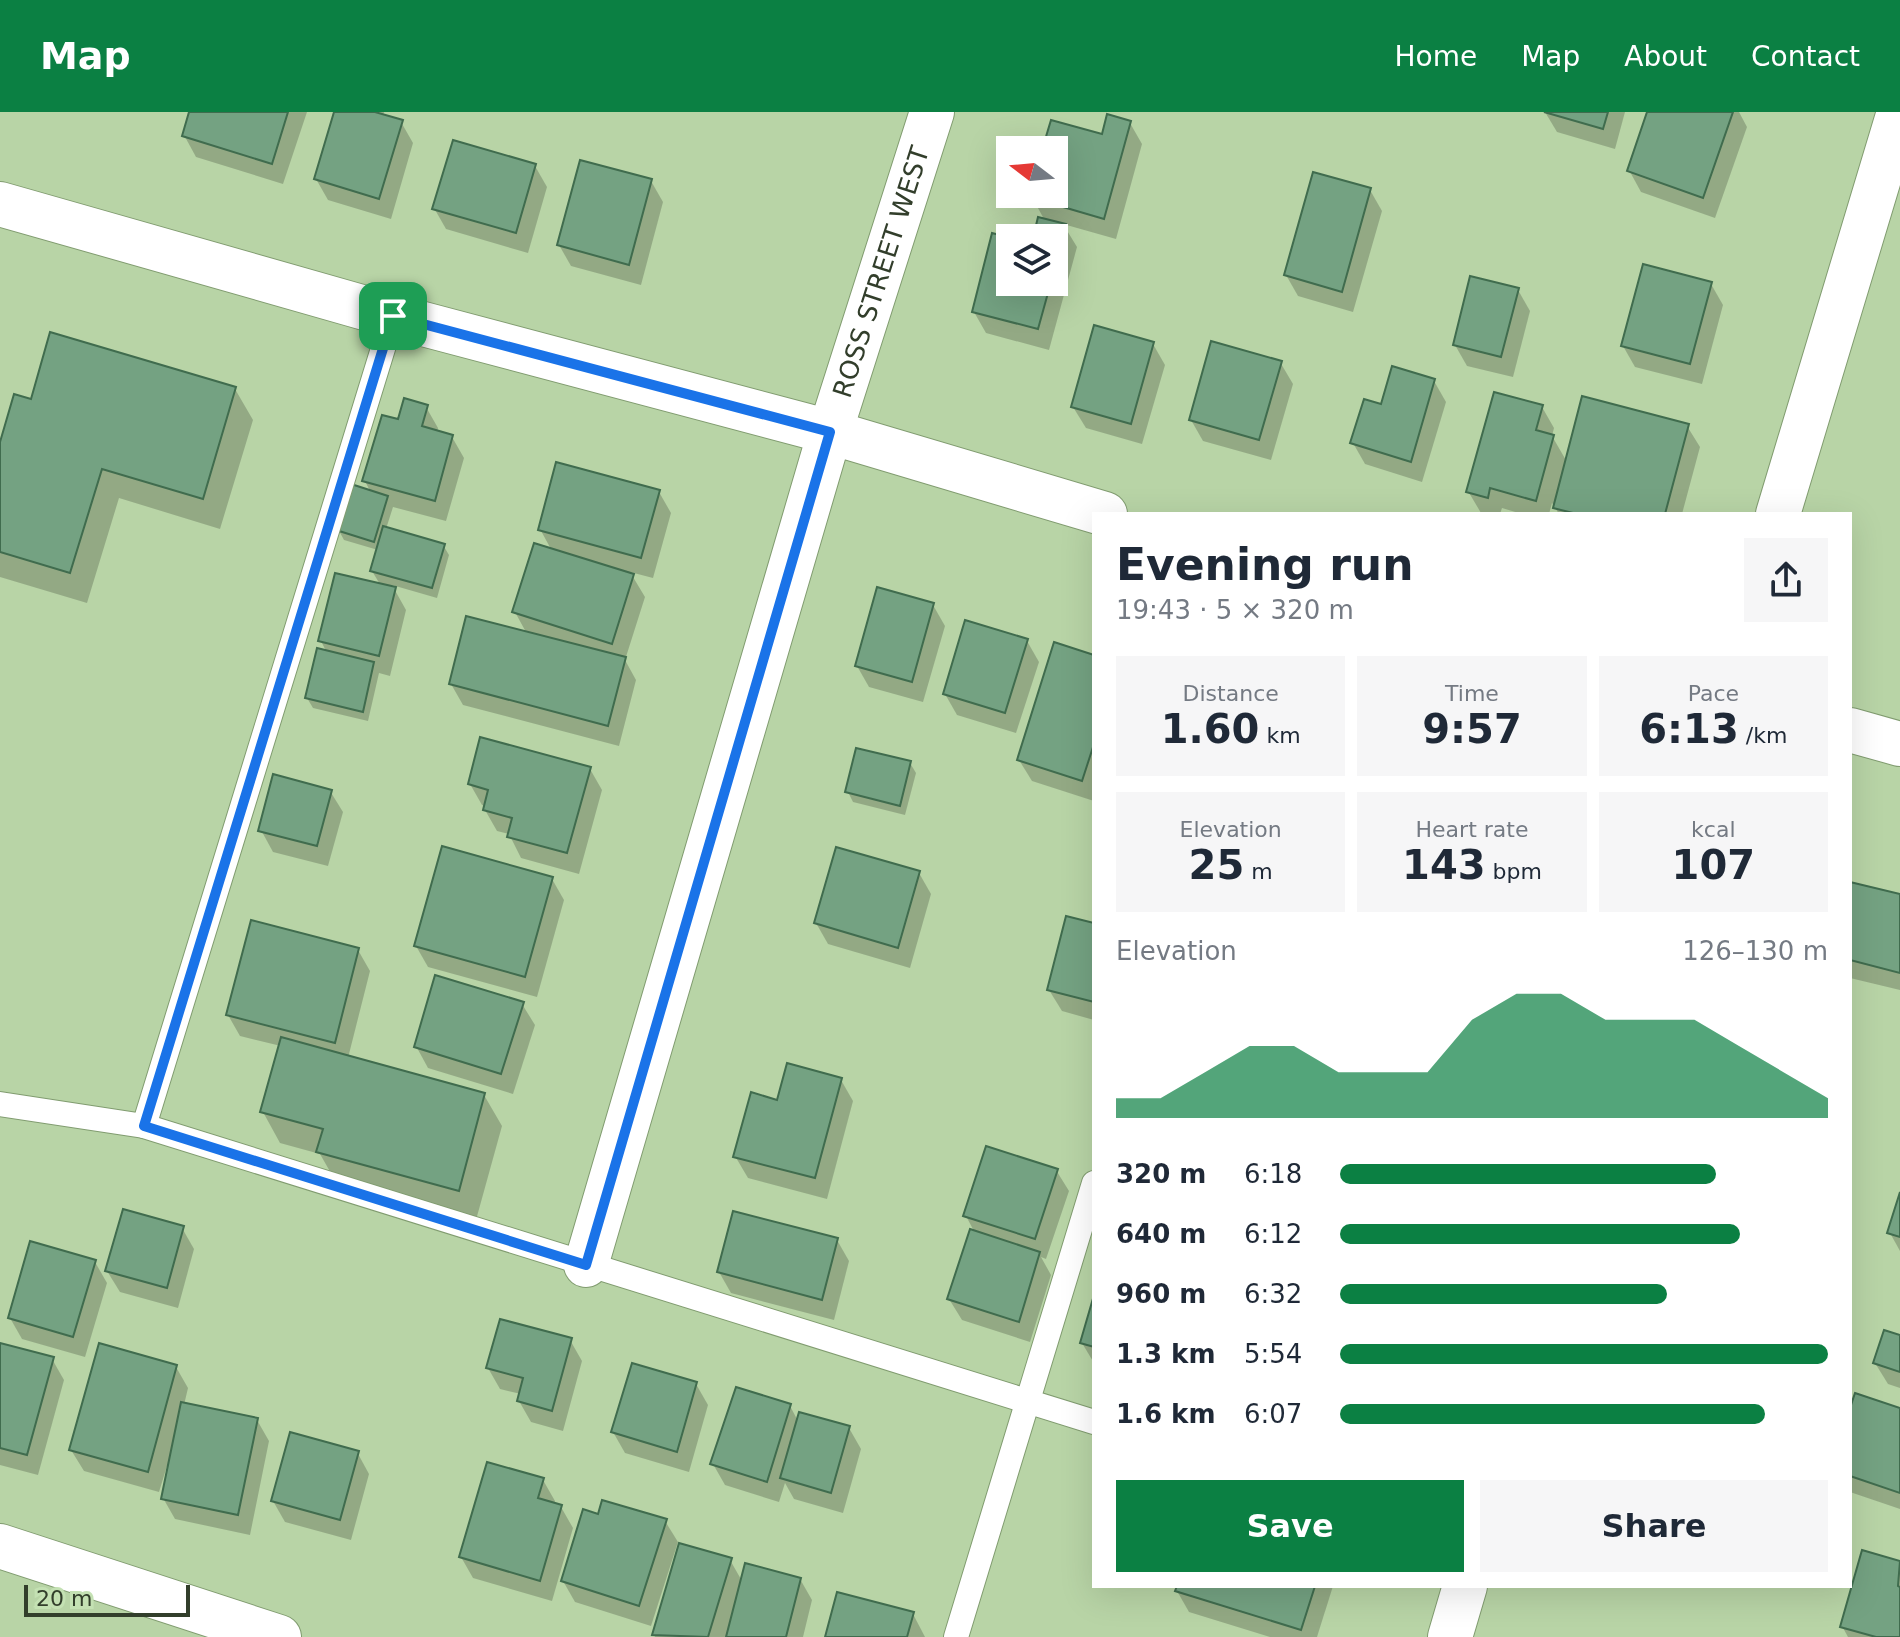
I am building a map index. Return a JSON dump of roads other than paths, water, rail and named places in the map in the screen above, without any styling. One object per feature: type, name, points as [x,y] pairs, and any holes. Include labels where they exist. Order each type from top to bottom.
[{"type":"street","name":"ROSS STREET WEST","points":[[586,1265],[830,432],[932,112]]},
{"type":"street","points":[[1779,512],[1899,112]]},
{"type":"street","points":[[0,204],[393,316],[830,432],[1098,512]]},
{"type":"street","points":[[1852,731],[1900,744]]},
{"type":"street","points":[[0,1546],[279,1637]]},
{"type":"street","points":[[1450,1637],[1464,1588]]},
{"type":"lane","points":[[144,1126],[393,316]]},
{"type":"lane","points":[[0,1104],[144,1126],[1092,1421]]},
{"type":"lane","points":[[956,1637],[1092,1190]]}]
